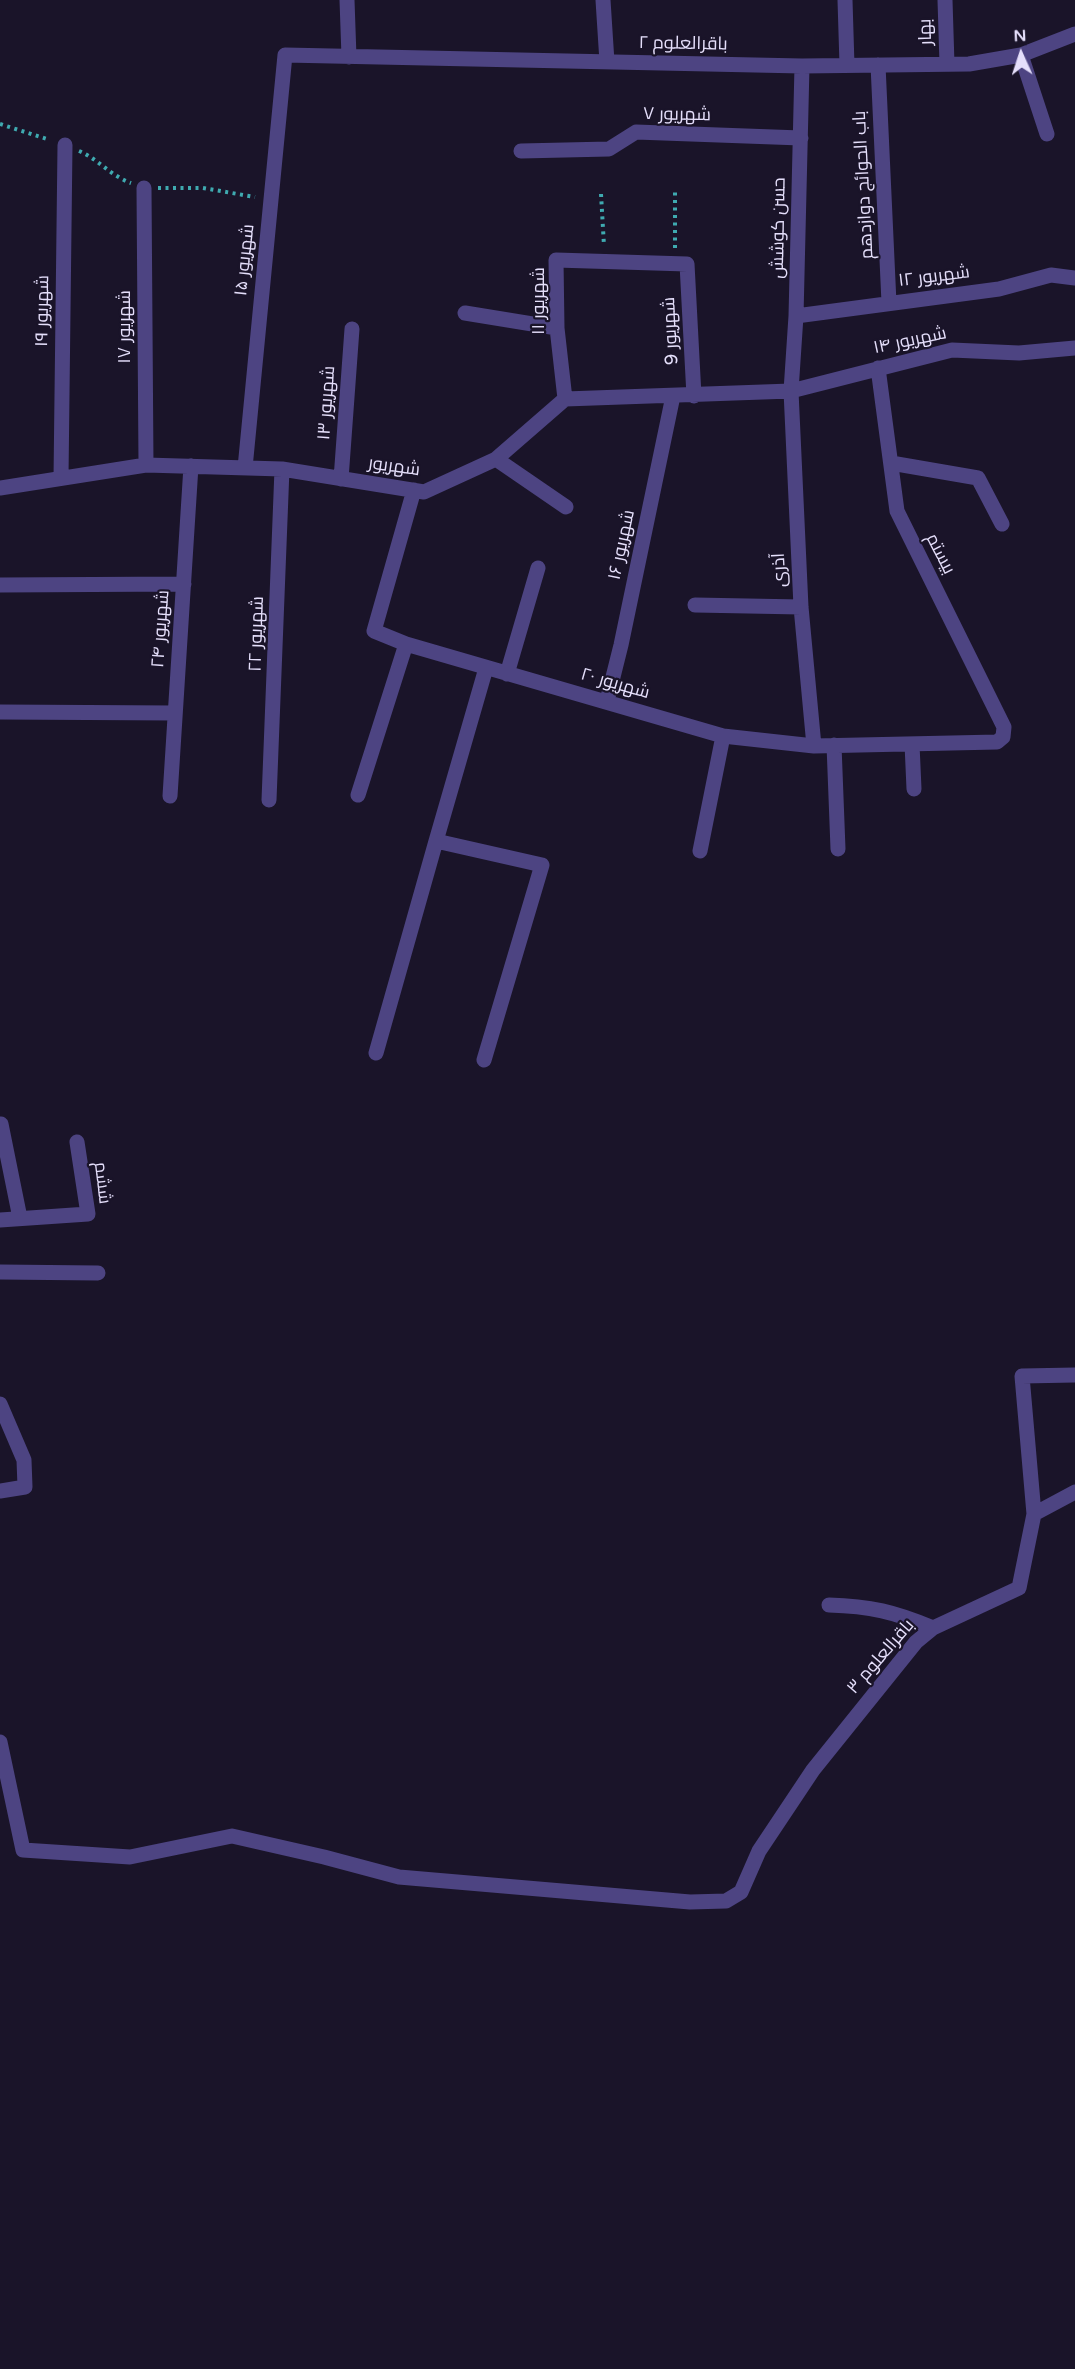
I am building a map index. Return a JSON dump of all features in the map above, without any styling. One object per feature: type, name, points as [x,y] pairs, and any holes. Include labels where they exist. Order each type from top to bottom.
[{"type":"street","points":[[347,0],[349,57]]},
{"type":"street","points":[[603,0],[607,62]]},
{"type":"street","points":[[845,0],[847,65]]},
{"type":"street","name":"بهار","points":[[945,0],[947,64]]},
{"type":"street","name":"باقرالعلوم ۲","points":[[285,55],[802,66],[969,64],[1021,55],[1075,34]]},
{"type":"street","name":"شهریور ۱۵","points":[[244,468],[285,55]]},
{"type":"street","points":[[1021,55],[1047,134]]},
{"type":"street","name":"باب الحوائج دوازدهم","points":[[878,64],[889,303]]},
{"type":"street","name":"حسن کوشش","points":[[791,391],[796,316],[802,66]]},
{"type":"street","name":"شهریور ۷","points":[[521,151],[609,149],[636,132],[801,138]]},
{"type":"street","name":"شهریور ۱۹","points":[[61,478],[65,145]]},
{"type":"street","name":"شهریور ۱۷","points":[[144,188],[146,465]]},
{"type":"street","name":"شهریور ۱۱","points":[[565,399],[557,328],[556,260],[681,264]]},
{"type":"street","name":"شهریور 9","points":[[681,264],[694,396]]},
{"type":"street","name":"شهریور ۱۲","points":[[796,316],[999,289],[1051,275],[1075,278]]},
{"type":"street","points":[[465,314],[557,328]]},
{"type":"street","name":"شهریور ۱۳","points":[[341,479],[352,329]]},
{"type":"street","name":"شهریور ۱۴","points":[[791,391],[952,350],[1019,353],[1075,348]]},
{"type":"street","name":"بیستم","points":[[878,368],[897,511],[1004,727],[1003,736],[997,742]]},
{"type":"street","points":[[565,399],[791,391]]},
{"type":"street","name":"آذری","points":[[791,391],[801,607],[814,746]]},
{"type":"street","name":"شهریور ۱۶","points":[[607,701],[621,645],[673,396]]},
{"type":"street","name":"شهریور","points":[[0,488],[146,465],[191,465],[282,469],[424,492],[496,459],[565,399]]},
{"type":"street","points":[[496,459],[566,507]]},
{"type":"street","points":[[891,463],[978,478],[1002,524]]},
{"type":"street","name":"شهریور ۲۴","points":[[170,796],[191,465]]},
{"type":"street","name":"شهریور ۲۲","points":[[269,800],[282,469]]},
{"type":"street","name":"شهریور ۲۰","points":[[414,490],[374,631],[406,644],[723,736],[814,746],[997,742]]},
{"type":"street","points":[[507,674],[538,568]]},
{"type":"street","points":[[0,585],[184,584]]},
{"type":"street","points":[[695,605],[801,607]]},
{"type":"street","points":[[358,795],[406,644]]},
{"type":"street","points":[[376,1053],[486,668]]},
{"type":"street","points":[[0,712],[175,713]]},
{"type":"street","points":[[700,851],[723,736]]},
{"type":"street","points":[[912,744],[914,789]]},
{"type":"street","points":[[834,745],[838,849]]},
{"type":"street","points":[[436,841],[542,865],[484,1060]]},
{"type":"street","points":[[1,1124],[20,1218]]},
{"type":"street","name":"ششم","points":[[0,1220],[88,1214],[77,1142]]},
{"type":"street","points":[[0,1272],[98,1273]]},
{"type":"street","points":[[1075,1375],[1022,1376],[1034,1514],[1075,1492]]},
{"type":"street","points":[[0,1404],[24,1460],[25,1487],[0,1491]]},
{"type":"street","name":"باقرالعلوم ۳","points":[[0,1742],[23,1850],[130,1857],[232,1836],[399,1877],[690,1902],[726,1901],[741,1892],[759,1851],[813,1770],[916,1642],[933,1628],[1019,1588],[1034,1514]]},
{"type":"street","points":[[829,1605],[863,1606],[898,1613],[933,1628]]},
{"type":"path","points":[[0,124],[65,145],[92,157],[121,180],[144,188],[203,188],[271,199]]},
{"type":"path","points":[[675,192],[681,264]]},
{"type":"path","points":[[602,194],[604,261]]}]
